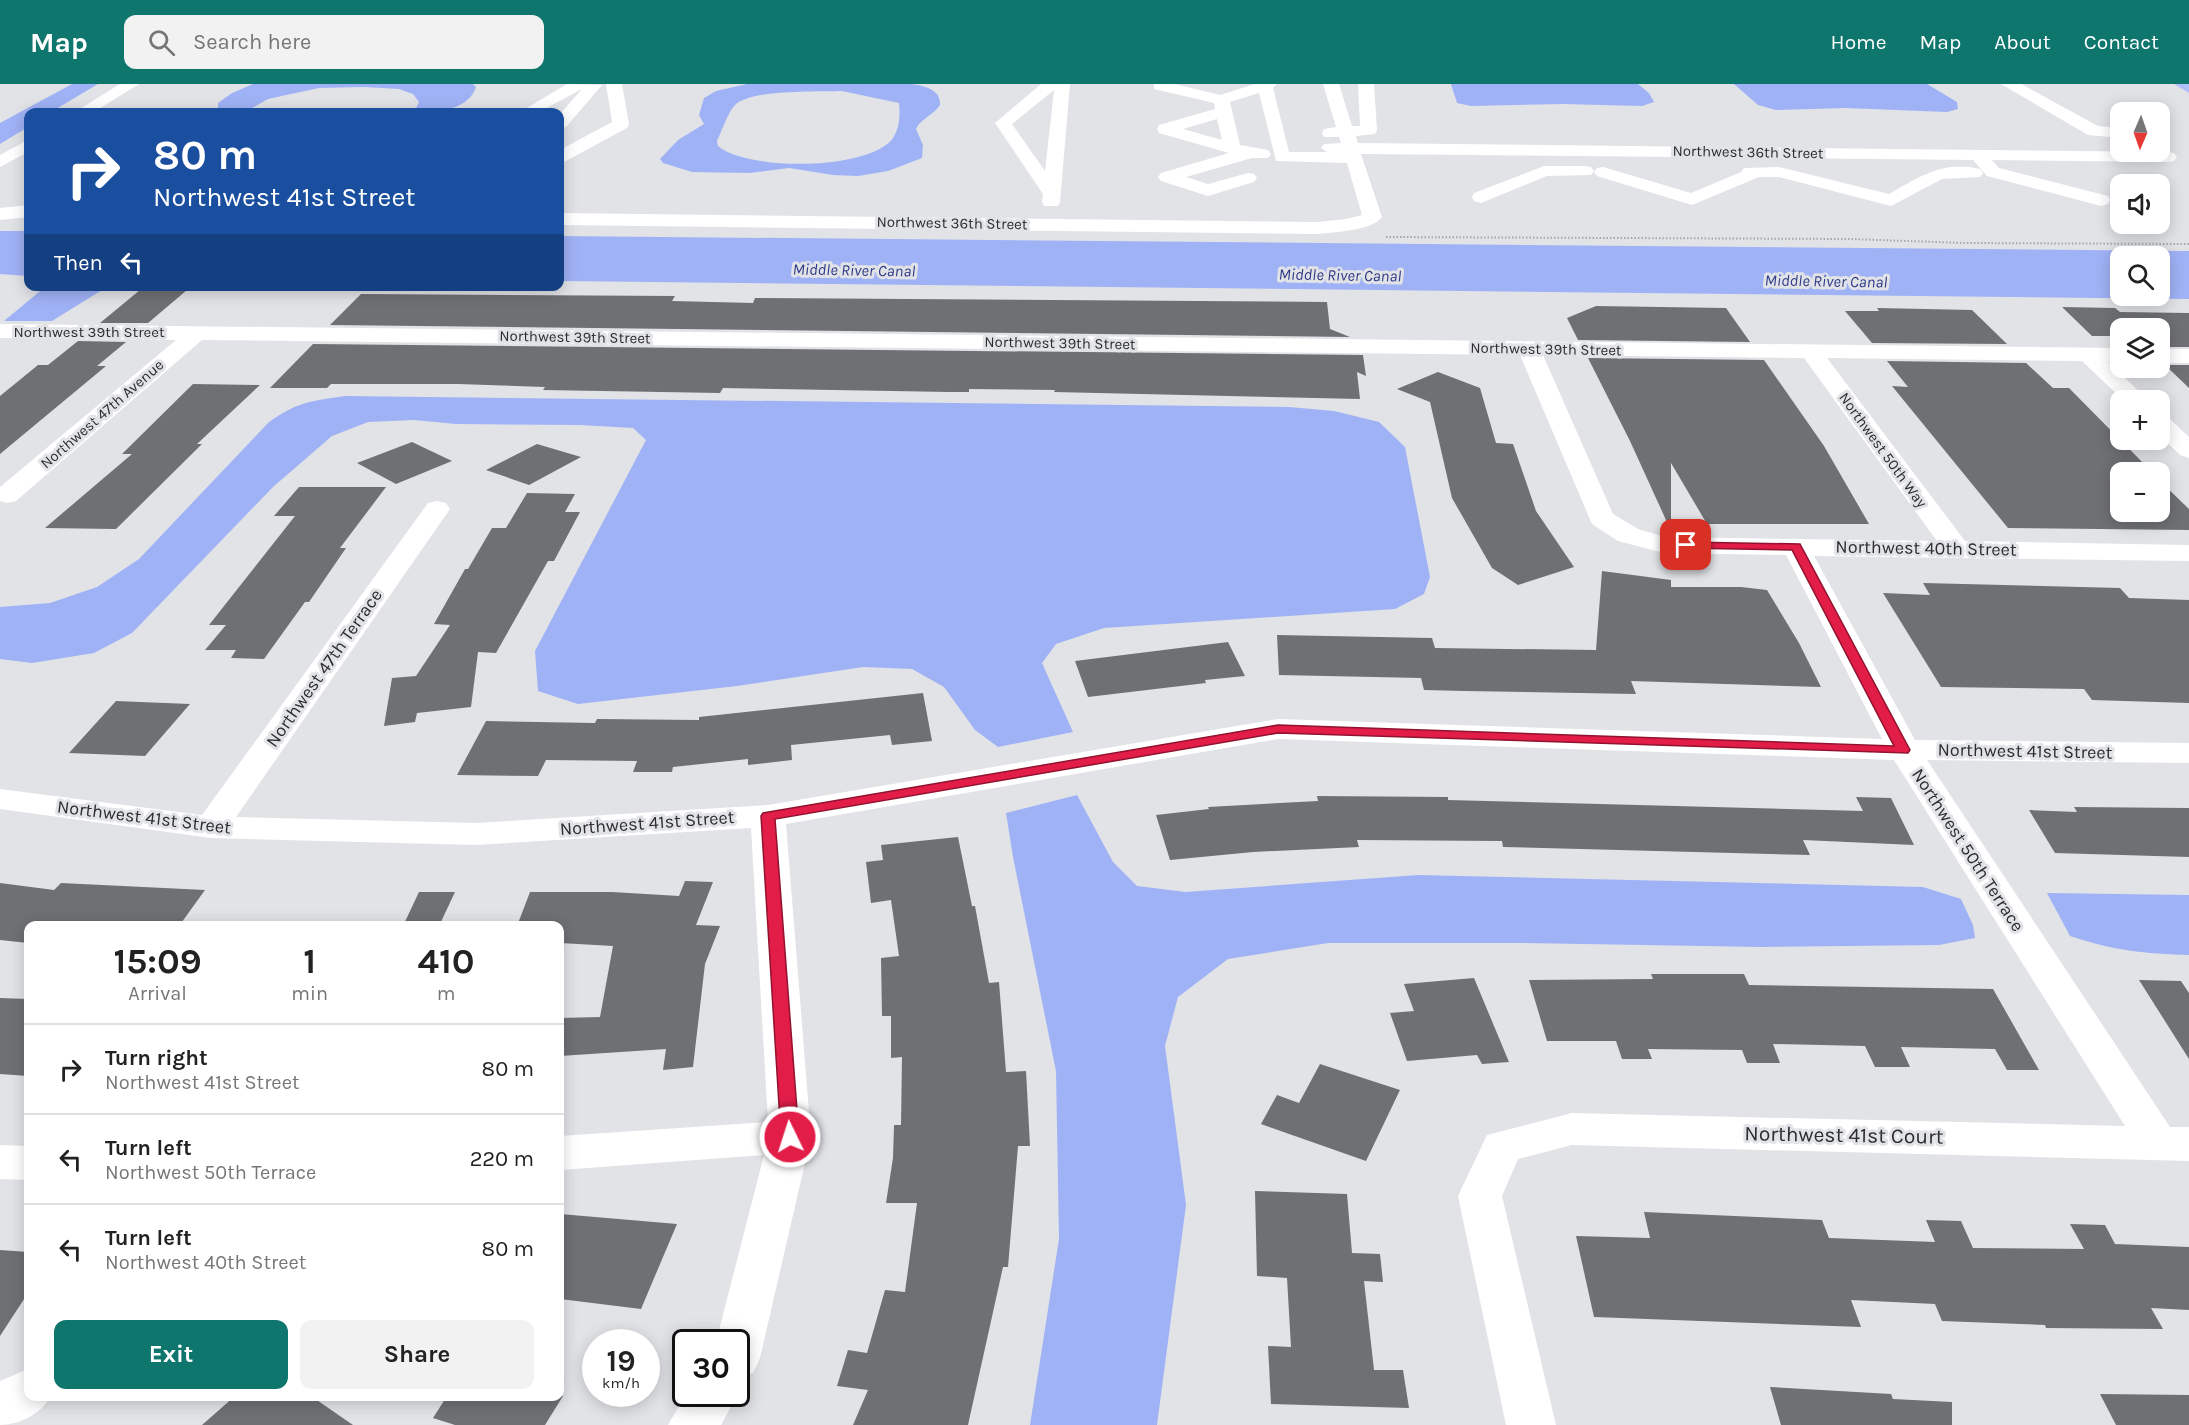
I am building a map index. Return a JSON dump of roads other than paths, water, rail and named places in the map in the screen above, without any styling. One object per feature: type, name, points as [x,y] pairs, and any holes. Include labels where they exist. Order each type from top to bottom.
[{"type":"highway","points":[[2182,84],[2189,88]]},
{"type":"street","points":[[90,108],[131,84]]},
{"type":"street","points":[[535,108],[579,84]]},
{"type":"street","points":[[564,119],[595,84]]},
{"type":"street","points":[[564,155],[621,124],[614,84]]},
{"type":"street","points":[[1051,84],[1003,123],[1052,194]]},
{"type":"street","points":[[1049,225],[1062,84]]},
{"type":"street","points":[[1167,84],[1160,86],[1222,106],[1263,86]]},
{"type":"street","points":[[1233,84],[1263,86]]},
{"type":"street","points":[[1331,84],[1350,146],[1369,130],[1366,84]]},
{"type":"street","points":[[2009,84],[2094,131],[2110,132]]},
{"type":"street","points":[[1263,86],[1282,157]]},
{"type":"street","points":[[1222,106],[1232,149]]},
{"type":"street","name":"Northwest 36th Street","points":[[1222,106],[1166,129],[1232,149],[1282,157],[1326,140],[1350,146],[1518,150],[1977,147],[2073,156],[2110,157]]},
{"type":"street","points":[[2102,114],[2110,119]]},
{"type":"street","points":[[1451,149],[1447,140],[1535,134]]},
{"type":"street","points":[[1636,135],[1753,148],[1854,136]]},
{"type":"street","points":[[1326,140],[1337,177]]},
{"type":"street","name":"Northwest 36th Street","points":[[564,219],[1317,228],[1345,216],[1364,222],[1372,217],[1350,146]]},
{"type":"street","points":[[0,162],[24,147]]},
{"type":"street","points":[[1977,147],[1994,172]]},
{"type":"street","points":[[1518,150],[1544,171]]},
{"type":"street","points":[[1248,178],[1208,190],[1167,177],[1252,152]]},
{"type":"street","points":[[0,169],[24,160]]},
{"type":"street","points":[[1481,197],[1544,171],[1662,172]]},
{"type":"street","points":[[1604,171],[1692,199],[1756,172]]},
{"type":"street","points":[[1709,172],[1858,173]]},
{"type":"street","points":[[1779,172],[1891,200],[1938,174]]},
{"type":"street","points":[[1904,173],[1994,172],[2101,200]]},
{"type":"street","points":[[564,219],[751,203]]},
{"type":"street","points":[[797,204],[974,224]]},
{"type":"street","points":[[0,214],[24,213]]},
{"type":"street","name":"Northwest 39th Street","points":[[0,331],[2110,355]]},
{"type":"street","name":"Northwest 47th Avenue","points":[[7,495],[196,333]]},
{"type":"street","name":"Northwest 40th Street","points":[[1529,349],[1602,518],[1628,535],[1665,545],[2189,553]]},
{"type":"street","name":"Northwest 50th Way","points":[[1810,351],[1956,548]]},
{"type":"street","points":[[2087,354],[2125,390]]},
{"type":"street","points":[[2170,356],[2189,356]]},
{"type":"street","points":[[2170,432],[2189,450]]},
{"type":"street","name":"Northwest 47th Terrace","points":[[211,827],[437,509]]},
{"type":"street","name":"Northwest 50th Terrace","points":[[1796,547],[1904,750],[2174,1144]]},
{"type":"street","name":"Northwest 41st Street","points":[[0,799],[211,827],[477,834],[768,816],[1278,729],[1904,750],[2189,753]]},
{"type":"street","points":[[743,1329],[790,1137],[768,816]]},
{"type":"street","name":"Northwest 41st Court","points":[[1531,1425],[1480,1196],[1502,1147],[1572,1128],[2174,1144]]},
{"type":"street","points":[[564,1153],[790,1137]]},
{"type":"street","points":[[0,1162],[24,1163]]},
{"type":"street","points":[[0,1407],[24,1393]]},
{"type":"street","points":[[693,1425],[705,1407]]},
{"type":"water","points":[[72,84],[98,84],[58,108],[28,108]]},
{"type":"water","points":[[253,84],[473,84],[476,87],[466,101],[453,108],[416,108],[419,102],[413,94],[399,89],[364,87],[319,88],[268,99],[252,108],[218,108],[218,103],[232,93]]},
{"type":"water","points":[[747,84],[912,84],[935,92],[940,105],[916,129],[923,145],[922,158],[888,171],[858,176],[833,175],[789,168],[749,173],[692,172],[663,163],[660,159],[678,140],[704,124],[699,115],[704,98],[716,91]],"holes":[[[842,91],[899,103],[898,125],[893,138],[880,149],[860,157],[835,162],[780,163],[754,160],[733,154],[718,146],[717,141],[733,107],[745,99],[757,96],[787,92]]]},
{"type":"water","points":[[1451,84],[1638,84],[1649,93],[1654,102],[1642,106],[1563,104],[1471,106],[1457,103]]},
{"type":"water","points":[[1734,84],[1927,84],[1957,102],[1958,109],[1947,112],[1845,108],[1776,110],[1758,105]]},
{"type":"water","points":[[24,110],[24,129],[0,144],[0,123]]},
{"type":"water","points":[[0,231],[24,231],[24,276],[0,274]]},
{"type":"water","name":"Middle River Canal","points":[[564,236],[2110,250],[2110,298],[564,281]]},
{"type":"water","points":[[2170,251],[2189,251],[2189,299],[2170,299]]},
{"type":"water","points":[[40,291],[101,291],[52,321],[4,321]]},
{"type":"water","points":[[345,396],[1289,407],[1334,411],[1379,422],[1405,447],[1430,577],[1424,594],[1395,609],[1104,628],[1056,644],[1042,663],[1073,732],[998,747],[975,730],[944,687],[912,669],[863,667],[737,686],[578,704],[538,691],[535,651],[646,440],[633,428],[580,425],[456,424],[414,420],[368,422],[332,436],[273,487],[132,633],[94,653],[32,663],[0,659],[0,607],[50,603],[97,587],[139,559],[268,423],[304,404]]},
{"type":"water","points":[[1077,795],[1113,862],[1137,886],[1186,892],[1418,875],[1923,887],[1961,899],[1973,925],[1975,938],[1939,945],[1762,947],[1328,943],[1228,959],[1178,997],[1165,1046],[1186,1205],[1157,1425],[1030,1425],[1059,1239],[1056,1071],[1006,813]]},
{"type":"water","points":[[2047,893],[2189,895],[2189,955],[2129,950],[2100,945],[2070,936]]}]
